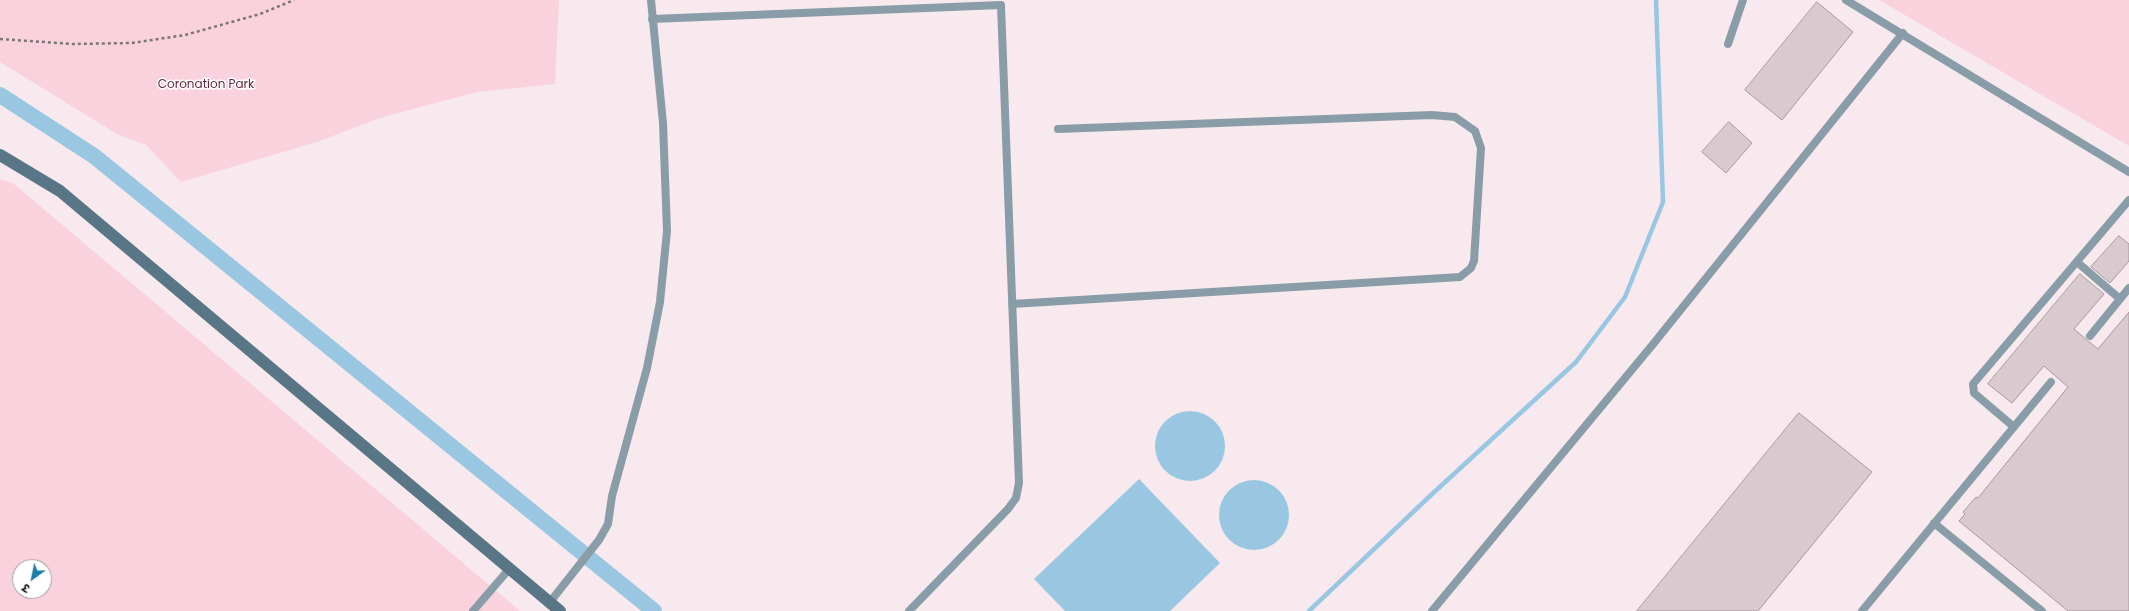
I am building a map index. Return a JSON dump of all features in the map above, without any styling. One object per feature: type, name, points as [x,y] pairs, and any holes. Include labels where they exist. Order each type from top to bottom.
[{"type":"street","points":[[0,155],[60,191],[560,611]]},
{"type":"lane","points":[[550,602],[599,540],[608,524],[612,496],[647,368],[660,302],[667,231],[663,123],[651,0]]},
{"type":"lane","points":[[1728,44],[1743,0]]},
{"type":"lane","points":[[1846,0],[1903,33],[2129,172]]},
{"type":"lane","points":[[652,19],[1001,2],[1019,483],[1016,498],[1008,509],[909,611]]},
{"type":"lane","points":[[1432,611],[1654,343],[1903,33]]},
{"type":"lane","points":[[1012,304],[1460,277],[1471,268],[1474,261],[1481,148],[1476,131],[1455,117],[1432,115],[1058,129]]},
{"type":"lane","points":[[2014,427],[1974,393],[1973,384],[2129,200]]},
{"type":"lane","points":[[2077,262],[2120,299]]},
{"type":"lane","points":[[2090,336],[2129,288]]},
{"type":"lane","points":[[1862,611],[2051,382]]},
{"type":"lane","points":[[1934,523],[2042,611]]},
{"type":"lane","points":[[473,611],[510,568]]},
{"type":"path","points":[[0,39],[73,44],[132,43],[185,35],[260,14],[294,0]]},
{"type":"green space","name":"Coronation Park","points":[[0,0],[559,0],[555,84],[477,92],[383,117],[317,142],[181,182],[146,145],[117,134],[0,62]]},
{"type":"green space","points":[[1879,0],[2129,0],[2129,146]]},
{"type":"green space","points":[[0,179],[14,184],[520,611],[0,611]]},
{"type":"water","points":[[1183,411],[1197,411],[1210,417],[1219,426],[1225,439],[1223,459],[1215,471],[1197,481],[1183,481],[1170,475],[1161,466],[1155,453],[1155,439],[1161,426],[1170,417]]},
{"type":"water","points":[[1139,479],[1220,563],[1170,611],[1065,611],[1034,579]]},
{"type":"water","points":[[1254,480],[1267,483],[1279,490],[1286,502],[1289,515],[1286,528],[1279,540],[1267,547],[1254,550],[1241,547],[1229,540],[1222,528],[1219,515],[1222,502],[1229,490],[1241,483]]},
{"type":"building","points":[[1817,2],[1853,32],[1782,120],[1745,90]]},
{"type":"building","points":[[1729,122],[1752,143],[1726,173],[1702,152]]},
{"type":"building","points":[[2119,236],[2129,244],[2129,261],[2110,283],[2091,267]]},
{"type":"building","points":[[2080,274],[2104,294],[2074,329],[2098,349],[2129,312],[2129,611],[2068,611],[1959,521],[1965,514],[1963,512],[1976,497],[1978,498],[2068,387],[2044,366],[2012,403],[1988,384]]},
{"type":"building","points":[[1799,413],[1872,472],[1758,611],[1637,611]]},
{"type":"waterway","points":[[1309,611],[1431,495],[1576,362],[1625,297],[1663,202],[1656,0]]},
{"type":"waterway","points":[[0,95],[94,156],[654,611]]}]
